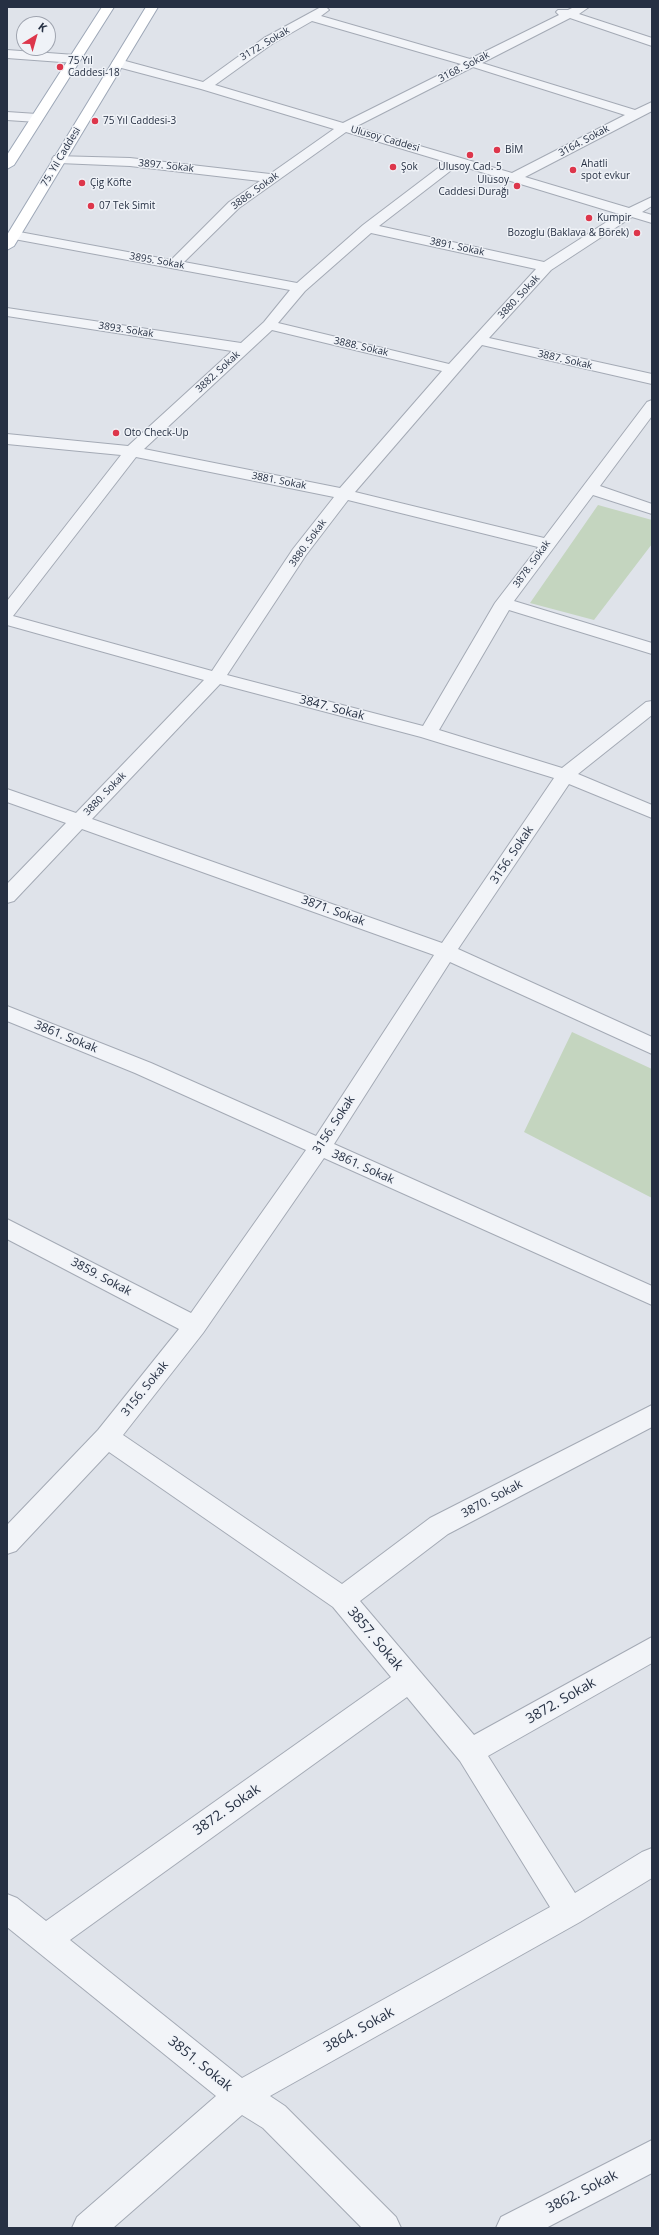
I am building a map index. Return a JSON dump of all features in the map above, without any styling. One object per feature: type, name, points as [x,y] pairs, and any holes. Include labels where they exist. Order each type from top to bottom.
[{"type":"main road","points":[[7,165],[108,7]]},
{"type":"main road","name":"75. Yıl Caddesi","points":[[10,240],[152,7]]},
{"type":"street","name":"3172. Sokak","points":[[205,86],[268,41],[329,7]]},
{"type":"street","points":[[550,7],[652,42]]},
{"type":"street","name":"3168. Sokak","points":[[345,127],[583,7]]},
{"type":"street","points":[[310,17],[471,63],[635,114]]},
{"type":"street","points":[[7,54],[75,59]]},
{"type":"street","name":"Ulusoy Caddesi","points":[[118,63],[205,86],[516,177],[652,219]]},
{"type":"street","name":"3164. Sokak","points":[[516,177],[652,106]]},
{"type":"street","points":[[7,116],[37,118]]},
{"type":"street","name":"3886. Sokak","points":[[174,265],[234,205],[345,127]]},
{"type":"street","name":"3897. Sokak","points":[[59,160],[130,162],[272,178]]},
{"type":"street","name":"3882. Sokak","points":[[7,612],[132,451],[270,325],[300,288],[368,228],[457,160]]},
{"type":"street","name":"3880. Sokak","points":[[7,896],[216,678],[299,553],[344,494],[452,369],[546,267],[631,212],[652,201]]},
{"type":"street","name":"3891. Sokak","points":[[368,228],[546,267]]},
{"type":"street","name":"3895. Sokak","points":[[10,240],[174,265],[300,288]]},
{"type":"street","name":"3893. Sokak","points":[[7,312],[244,348]]},
{"type":"street","name":"3888. Sokak","points":[[270,325],[452,369]]},
{"type":"street","name":"3887. Sokak","points":[[479,340],[652,379]]},
{"type":"street","name":"3878. Sokak","points":[[428,734],[504,604],[588,488],[645,427],[652,405]]},
{"type":"street","name":"3881. Sokak","points":[[7,439],[132,451],[344,494],[547,544]]},
{"type":"street","points":[[588,488],[652,508]]},
{"type":"street","points":[[504,604],[652,649]]},
{"type":"street","name":"3847. Sokak","points":[[7,620],[216,678],[428,734],[565,775],[652,812]]},
{"type":"street","name":"3156. Sokak","points":[[7,1543],[107,1437],[195,1326],[320,1147],[446,952],[565,775],[652,706]]},
{"type":"street","name":"3871. Sokak","points":[[7,795],[446,952],[652,1046]]},
{"type":"street","name":"3861. Sokak","points":[[7,1014],[143,1068],[652,1296]]},
{"type":"street","name":"3859. Sokak","points":[[7,1228],[195,1326]]},
{"type":"street","name":"3870. Sokak","points":[[342,1599],[439,1526],[652,1415]]},
{"type":"street","name":"3857. Sokak","points":[[107,1437],[342,1599],[470,1752],[570,1912]]},
{"type":"street","name":"3872. Sokak","points":[[470,1752],[652,1649]]},
{"type":"street","name":"3872. Sokak","points":[[45,1940],[409,1680]]},
{"type":"street","name":"3864. Sokak","points":[[88,2228],[240,2096],[570,1912],[652,1862]]},
{"type":"street","name":"3851. Sokak","points":[[7,1908],[240,2096],[274,2117],[385,2228]]},
{"type":"street","name":"3862. Sokak","points":[[512,2228],[652,2156]]},
{"type":"green space","points":[[598,505],[652,520],[652,544],[594,620],[530,603]]},
{"type":"green space","points":[[572,1032],[652,1069],[652,1198],[524,1132]]},
{"type":"place","name":"75 Yıl Caddesi-18","points":[[60,67]]},
{"type":"place","name":"75 Yıl Caddesi-3","points":[[95,121]]},
{"type":"place","name":"BİM","points":[[497,150]]},
{"type":"place","name":"Ulusoy Cad. 5","points":[[470,155]]},
{"type":"place","name":"Şok","points":[[393,167]]},
{"type":"place","name":"Ahatli spot evkur","points":[[573,170]]},
{"type":"place","name":"Çig Köfte","points":[[82,183]]},
{"type":"place","name":"Ulusoy Caddesi Durağı","points":[[517,186]]},
{"type":"place","name":"07 Tek Simit","points":[[91,206]]},
{"type":"place","name":"Kumpir","points":[[589,218]]},
{"type":"place","name":"Bozoglu (Baklava & Börek)","points":[[637,233]]},
{"type":"place","name":"Oto Check-Up","points":[[116,433]]}]
